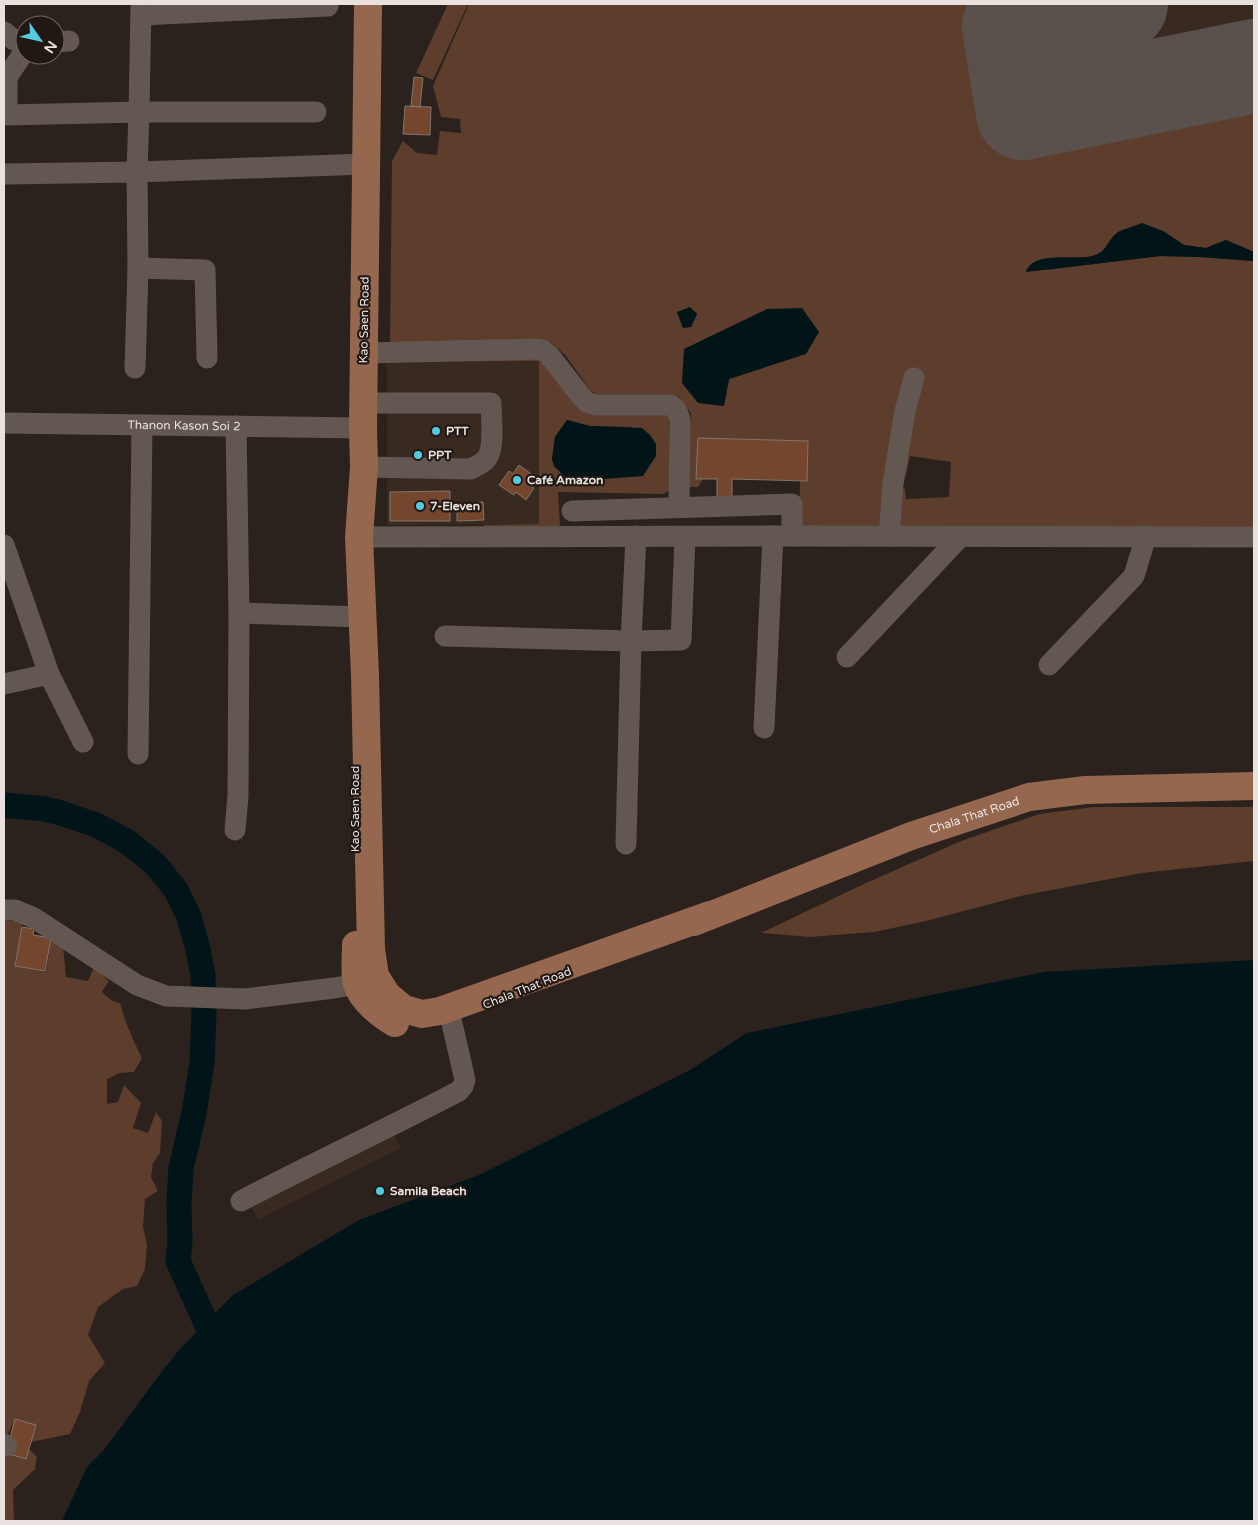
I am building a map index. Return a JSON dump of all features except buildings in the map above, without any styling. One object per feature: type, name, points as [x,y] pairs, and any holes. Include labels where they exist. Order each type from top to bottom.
[{"type":"main road","name":"Kao Saen Road","points":[[366,980],[355,673],[363,626],[359,538],[364,467],[368,4]]},
{"type":"main road","name":"Chala That Road","points":[[366,980],[365,997],[380,1014],[400,1026],[427,1028],[911,836],[1029,797],[1094,789],[1254,786]]},
{"type":"main road","name":"Chala That Road","points":[[366,980],[404,1009],[422,1014],[440,1011],[710,915]]},
{"type":"street","points":[[135,368],[138,268],[136,172],[140,112],[142,10],[328,6],[328,4]]},
{"type":"street","points":[[4,32],[15,40]]},
{"type":"street","points":[[15,65],[7,80],[7,115],[140,112],[316,112]]},
{"type":"street","points":[[4,174],[136,172],[366,164]]},
{"type":"street","points":[[138,268],[205,270],[207,358]]},
{"type":"street","points":[[364,352],[543,350],[587,402],[595,404],[674,406],[680,420],[679,507]]},
{"type":"street","points":[[889,536],[892,484],[914,378]]},
{"type":"street","name":"Thanon Kason Soi 2","points":[[4,423],[236,426],[491,403],[491,448],[487,458],[471,469],[364,467]]},
{"type":"street","points":[[138,754],[142,425]]},
{"type":"street","points":[[235,830],[238,796],[239,613],[236,426]]},
{"type":"street","points":[[572,511],[792,504],[783,536],[764,728]]},
{"type":"street","points":[[626,844],[631,641],[636,536]]},
{"type":"street","points":[[359,538],[636,536],[1254,537]]},
{"type":"street","points":[[444,636],[631,641],[681,640],[685,536]]},
{"type":"street","points":[[847,657],[960,536]]},
{"type":"street","points":[[1049,665],[1134,576],[1146,536]]},
{"type":"street","points":[[6,558],[49,674],[83,742]]},
{"type":"street","points":[[239,613],[363,626]]},
{"type":"street","points":[[4,684],[49,674]]},
{"type":"street","points":[[4,910],[15,910],[34,918],[137,985],[166,996],[245,999],[334,988],[366,980]]},
{"type":"street","points":[[241,1201],[459,1091],[465,1080],[451,1019]]},
{"type":"shaded area","points":[[448,4],[468,4],[433,80],[416,73]]},
{"type":"shaded area","points":[[469,4],[1056,4],[999,16],[1017,124],[1254,76],[1254,252],[1226,240],[1206,248],[1184,245],[1163,231],[1118,232],[1103,252],[1089,257],[1035,261],[1047,270],[1160,256],[1254,261],[1254,527],[895,531],[898,489],[905,489],[906,499],[949,497],[951,462],[910,456],[906,475],[898,471],[921,370],[908,387],[884,532],[799,528],[800,481],[807,481],[808,441],[698,438],[697,479],[703,479],[698,487],[690,487],[687,479],[691,413],[679,397],[600,397],[590,390],[566,356],[551,342],[537,339],[390,343],[392,161],[403,141],[417,153],[437,155],[440,131],[461,133],[460,119],[441,117],[433,86]],"holes":[[[690,307],[697,314],[691,327],[677,313]],[[762,368],[729,379],[724,405],[683,383]]]},
{"type":"shaded area","points":[[879,4],[1254,4],[1254,103],[898,178]]},
{"type":"shaded area","points":[[1142,223],[1163,231],[1184,245],[1206,248],[1226,240],[1254,252],[1254,261],[1160,256],[1026,272],[1030,266],[1044,259],[1094,256],[1103,250],[1115,234]]},
{"type":"shaded area","points":[[690,307],[697,314],[691,327],[683,328],[677,312]]},
{"type":"shaded area","points":[[802,308],[819,332],[806,354],[729,379],[724,406],[698,403],[682,383],[684,349],[767,309]]},
{"type":"shaded area","points":[[540,357],[580,406],[669,415],[669,491],[663,494],[558,492],[560,526],[484,529],[484,525],[539,524],[539,361],[387,362]],"holes":[[[567,420],[590,426],[632,427],[606,478],[577,479],[554,466],[552,459],[555,437]]]},
{"type":"shaded area","points":[[539,361],[539,524],[387,525],[387,362]]},
{"type":"shaded area","points":[[567,420],[590,426],[642,428],[656,444],[656,456],[643,476],[590,480],[564,476],[554,466],[552,459],[555,437]]},
{"type":"shaded area","points":[[1094,807],[1254,807],[1254,861],[1142,873],[1025,895],[926,921],[874,932],[810,937],[761,933],[866,883],[961,841],[1039,814]]},
{"type":"shaded area","points":[[4,921],[21,921],[22,927],[15,966],[46,972],[51,938],[63,946],[66,977],[88,981],[94,967],[109,981],[102,992],[112,1001],[120,1003],[124,1018],[142,1058],[134,1072],[120,1073],[107,1079],[107,1104],[118,1102],[124,1085],[141,1103],[133,1128],[148,1133],[156,1112],[162,1121],[160,1153],[153,1163],[151,1177],[158,1191],[145,1199],[143,1227],[147,1245],[145,1269],[137,1286],[123,1289],[98,1307],[88,1335],[105,1363],[89,1381],[80,1412],[70,1434],[31,1442],[15,1419],[4,1439]]},
{"type":"shaded area","points":[[1254,960],[1254,1521],[62,1521],[87,1467],[104,1450],[179,1350],[233,1295],[359,1220],[479,1175],[690,1070],[747,1033],[1044,972]]},
{"type":"shaded area","points":[[391,1128],[401,1148],[258,1220],[248,1200]]},
{"type":"shaded area","points":[[29,1449],[37,1457],[35,1469],[13,1490],[14,1521],[4,1521],[4,1452],[26,1459]]},
{"type":"waterway","points":[[4,805],[45,809],[61,813],[96,825],[128,842],[156,865],[176,890],[189,917],[203,976],[204,1015],[202,1063],[194,1113],[181,1168],[178,1261],[206,1323]]},
{"type":"runway","points":[[1121,4],[1009,27],[1023,113],[1254,66]]},
{"type":"place","name":"PTT","points":[[436,431]]},
{"type":"place","name":"PPT","points":[[418,455]]},
{"type":"place","name":"Café Amazon","points":[[517,480]]},
{"type":"place","name":"7-Eleven","points":[[420,506]]},
{"type":"place","name":"Samila Beach","points":[[380,1191]]}]
